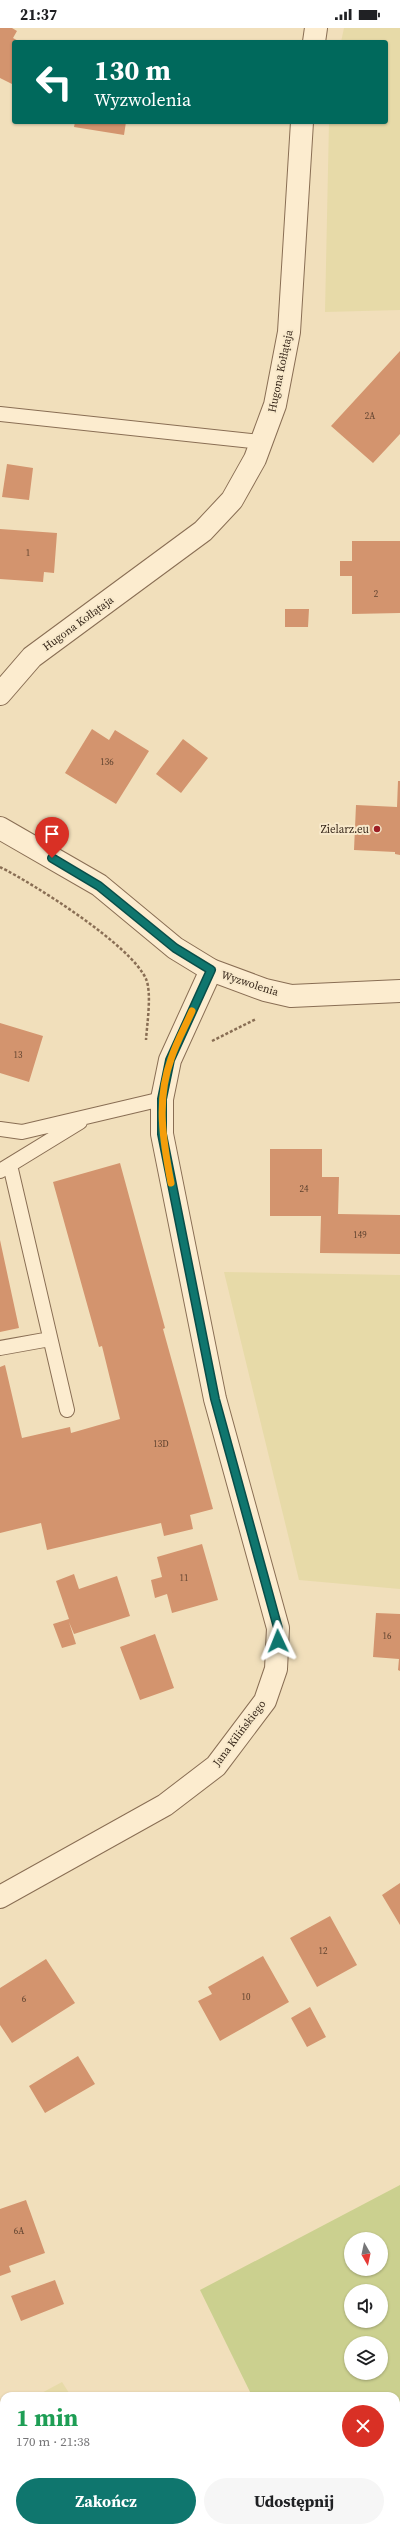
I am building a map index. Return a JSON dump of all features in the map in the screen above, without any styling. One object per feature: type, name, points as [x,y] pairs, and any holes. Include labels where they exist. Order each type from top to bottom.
[{"type":"street","points":[[314,40],[316,28]]},
{"type":"street","name":"Hugona Kołłątaja","points":[[0,694],[32,656],[203,531],[232,500],[255,459],[274,406],[289,332],[302,124]]},
{"type":"street","name":"Wyzwolenia","points":[[0,828],[99,886],[175,948],[211,970],[265,990],[291,996],[400,991]]},
{"type":"street","name":"Jana Kilińskiego","points":[[0,1897],[165,1805],[216,1766],[265,1701],[276,1669],[278,1628],[215,1399],[162,1134],[162,1099],[170,1060],[211,970]]},
{"type":"lane","points":[[0,414],[261,442]]},
{"type":"lane","points":[[0,1128],[22,1132],[162,1099]]},
{"type":"lane","points":[[67,1410],[50,1338],[5,1168],[91,1115]]},
{"type":"lane","points":[[0,1348],[50,1338]]},
{"type":"path","points":[[0,867],[30,882],[107,937],[136,966],[146,979],[148,998],[145,1042]]},
{"type":"shaded area","points":[[344,28],[400,28],[400,310],[325,312],[329,124],[388,124],[388,40],[341,40]]},
{"type":"shaded area","points":[[224,1272],[400,1275],[400,1589],[299,1580]]},
{"type":"shaded area","points":[[62,2382],[68,2392],[43,2392]]},
{"type":"green space","points":[[400,2185],[400,2392],[250,2392],[200,2290]]},
{"type":"building","points":[[0,28],[12,28],[17,31],[13,38],[16,40],[12,40],[12,84],[0,78]]},
{"type":"building","points":[[75,124],[126,124],[124,135],[74,127]]},
{"type":"building","points":[[400,351],[400,434],[373,463],[331,426]]},
{"type":"building","points":[[7,464],[33,468],[29,500],[2,497]]},
{"type":"building","points":[[0,529],[57,533],[54,573],[44,572],[43,582],[0,579]]},
{"type":"building","points":[[352,541],[400,541],[400,613],[352,614],[352,576],[340,576],[340,561],[352,561]]},
{"type":"building","points":[[285,609],[309,609],[308,627],[285,627]]},
{"type":"building","points":[[92,729],[109,740],[115,730],[149,751],[116,804],[65,773]]},
{"type":"building","points":[[183,739],[208,758],[181,793],[156,774]]},
{"type":"building","name":"Zielarz.eu","points":[[398,781],[400,781],[400,855],[395,854],[395,852],[354,850],[356,805],[397,807]]},
{"type":"building","points":[[0,1023],[43,1036],[29,1082],[0,1073]]},
{"type":"building","points":[[270,1149],[322,1149],[322,1177],[339,1177],[338,1214],[400,1215],[400,1254],[320,1253],[321,1216],[270,1216]]},
{"type":"building","points":[[120,1163],[165,1328],[163,1329],[213,1509],[190,1515],[193,1529],[164,1536],[161,1523],[47,1550],[41,1523],[0,1533],[0,1367],[5,1365],[22,1438],[70,1427],[71,1433],[120,1419],[102,1346],[99,1347],[53,1182]]},
{"type":"building","points":[[0,1240],[19,1328],[0,1332]]},
{"type":"building","points":[[202,1544],[218,1600],[172,1613],[167,1594],[155,1598],[151,1580],[162,1577],[157,1557]]},
{"type":"building","points":[[74,1574],[79,1589],[117,1576],[130,1616],[74,1634],[69,1622],[76,1644],[62,1648],[53,1624],[69,1619],[56,1581]]},
{"type":"building","points":[[376,1613],[400,1614],[400,1671],[398,1670],[399,1659],[373,1657]]},
{"type":"building","points":[[155,1634],[174,1688],[140,1700],[120,1647]]},
{"type":"building","points":[[400,1883],[400,1925],[382,1895]]},
{"type":"building","points":[[330,1916],[357,1965],[317,1987],[290,1938]]},
{"type":"building","points":[[263,1956],[289,2002],[220,2041],[198,2001],[212,1994],[208,1987]]},
{"type":"building","points":[[46,1959],[75,2003],[12,2043],[0,2025],[0,1988]]},
{"type":"building","points":[[310,2007],[326,2037],[307,2047],[291,2018]]},
{"type":"building","points":[[78,2056],[95,2084],[45,2113],[29,2086]]},
{"type":"building","points":[[26,2200],[45,2253],[9,2266],[11,2272],[0,2276],[0,2209]]},
{"type":"building","points":[[55,2280],[64,2304],[21,2321],[11,2296]]},
{"type":"slow traffic","points":[[171,1183],[162,1134],[162,1099],[170,1060],[192,1011]]},
{"type":"place","name":"Zielarz.eu","points":[[377,829]]},
{"type":"route","points":[[52,858],[99,886],[175,948],[211,970],[170,1060],[162,1099],[162,1134],[215,1399],[278,1628],[278,1641]]}]
